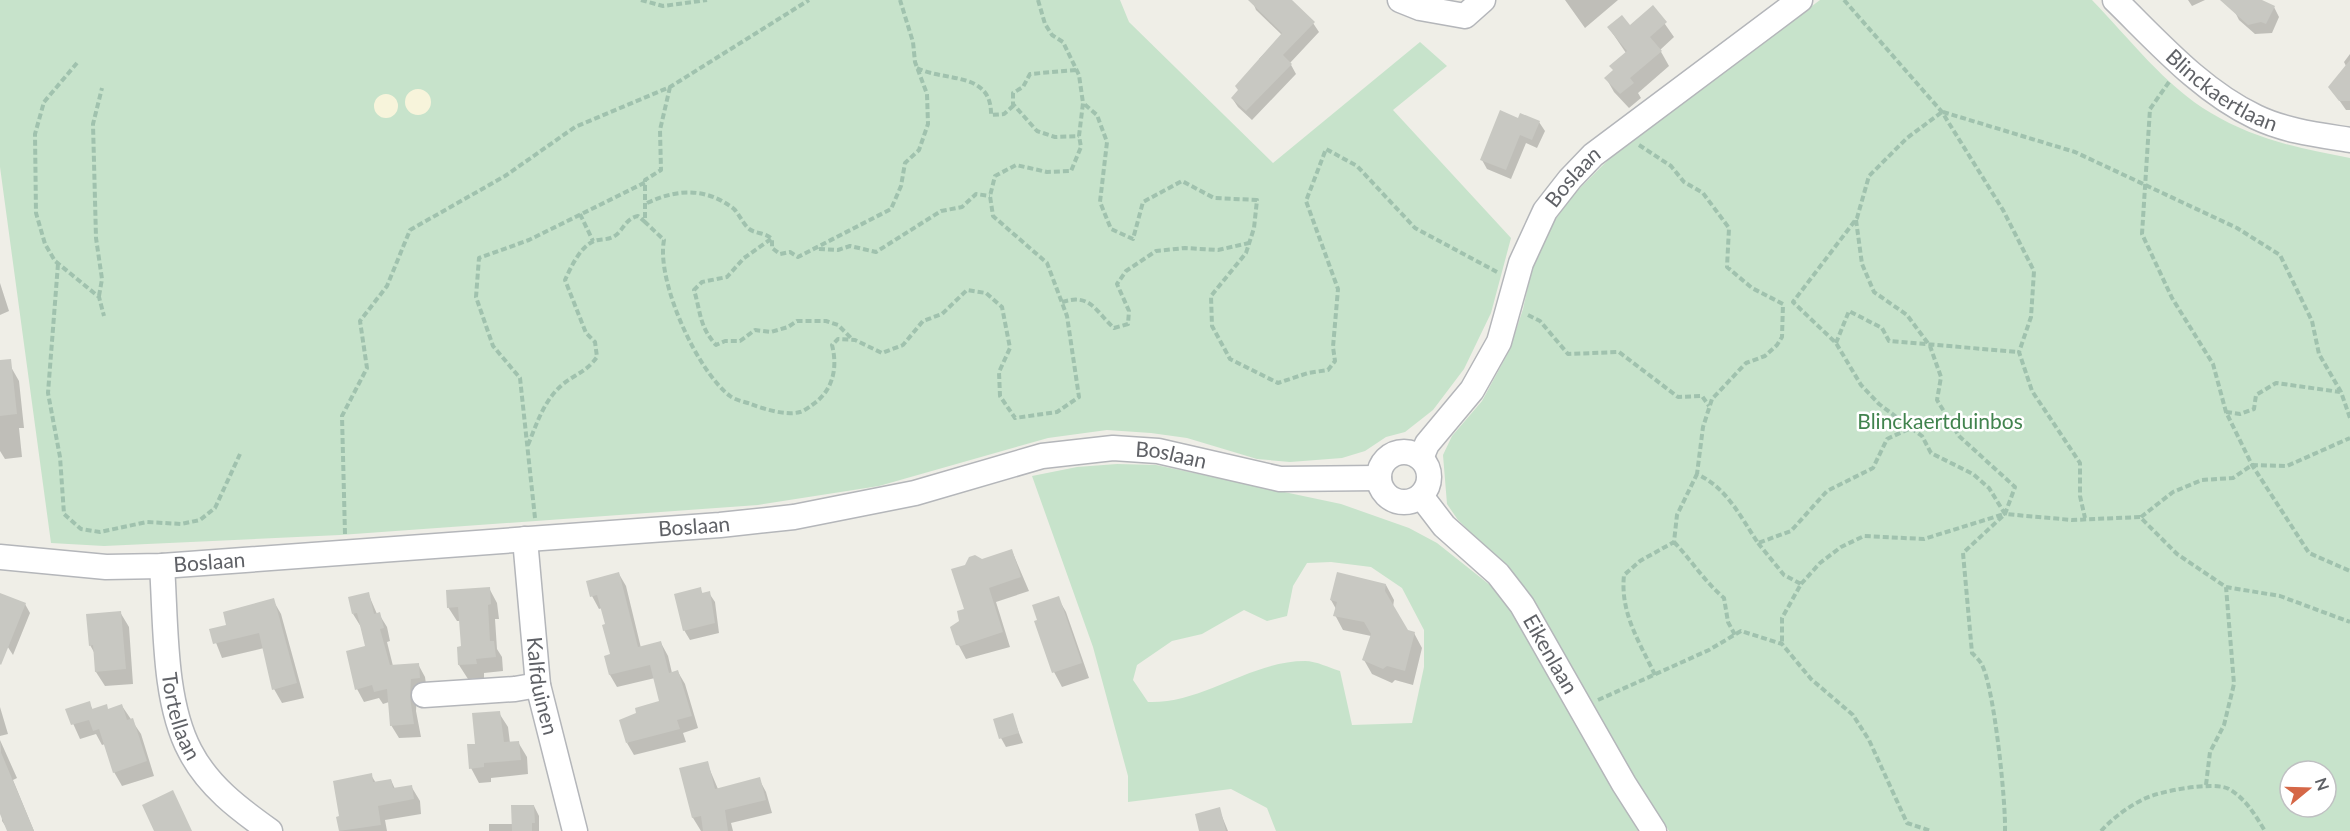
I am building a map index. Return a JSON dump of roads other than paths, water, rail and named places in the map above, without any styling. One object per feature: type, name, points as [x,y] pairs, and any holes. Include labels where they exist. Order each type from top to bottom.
[{"type":"street","points":[[1400,0],[1420,8],[1465,16],[1483,0]]},
{"type":"street","name":"Boslaan","points":[[1421,458],[1427,444],[1472,390],[1499,342],[1532,236],[1545,211],[1569,179],[1620,135],[1800,0]]},
{"type":"street","name":"Blinckaertlaan","points":[[2115,0],[2181,64],[2221,97],[2257,118],[2301,132],[2350,140]]},
{"type":"street","name":"Boslaan","points":[[0,557],[106,567],[162,566],[720,525],[794,517],[915,493],[1042,456],[1113,448],[1158,451],[1280,478],[1379,478]]},
{"type":"street","points":[[1405,452],[1421,458],[1428,470],[1429,479],[1421,496],[1407,502],[1391,499],[1382,490],[1379,478],[1382,465],[1392,454],[1405,452]]},
{"type":"street","name":"Eikenlaan","points":[[1421,496],[1444,526],[1498,574],[1522,605],[1654,831]]},
{"type":"street","name":"Kalfduinen","points":[[535,538],[538,685],[575,831]]},
{"type":"street","name":"Tortellaan","points":[[162,566],[171,678],[175,704],[190,751],[221,794],[244,814],[270,831]]},
{"type":"street","points":[[424,695],[515,689],[538,685]]},
{"type":"park label","name":"Blinckaertduinbos","points":[[1940,422]]}]
